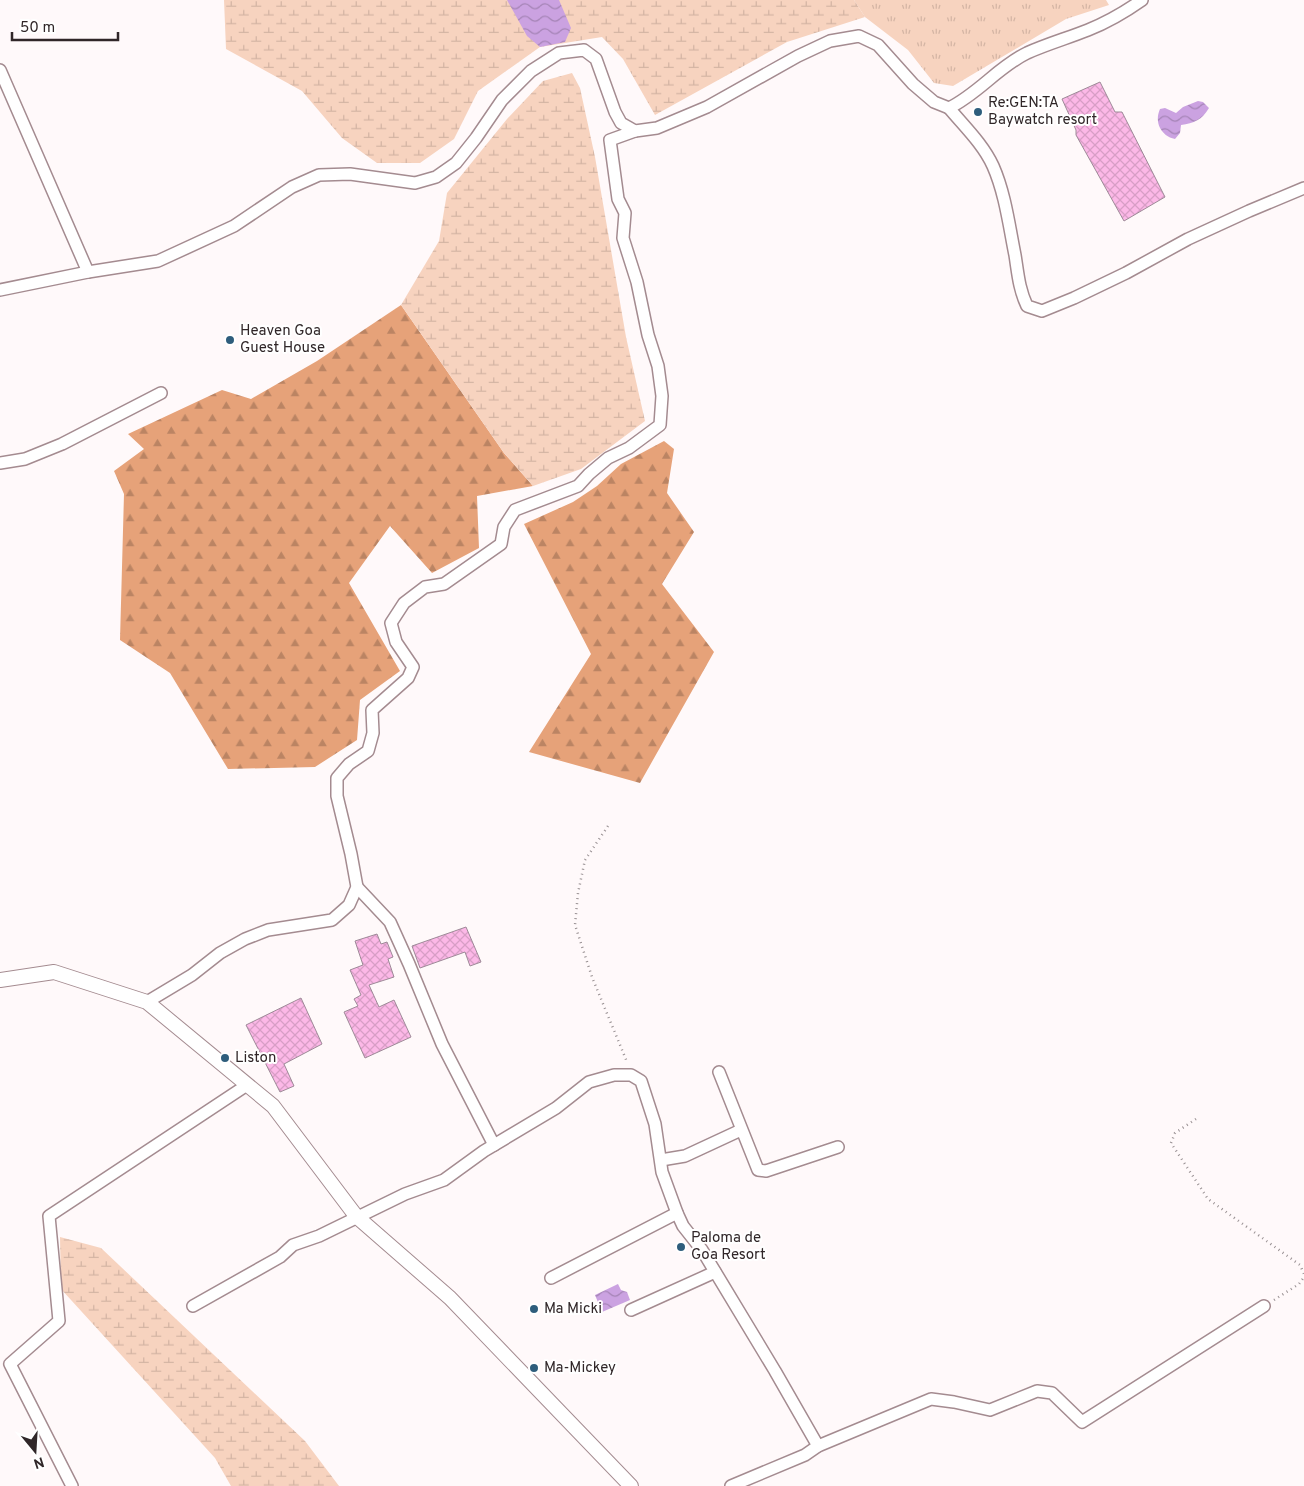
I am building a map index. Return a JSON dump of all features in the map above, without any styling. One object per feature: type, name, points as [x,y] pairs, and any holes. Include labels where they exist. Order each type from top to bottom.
[{"type":"street","points":[[949,108],[960,103],[1004,68],[1026,54],[1090,29],[1122,14],[1142,0]]},
{"type":"street","points":[[494,1145],[442,1044],[390,922],[357,887],[337,796],[338,778],[349,764],[368,751],[373,734],[372,710],[408,678],[413,667],[396,642],[391,623],[404,603],[425,587],[444,584],[501,544],[504,527],[515,510],[578,486],[608,458],[629,448],[660,424],[662,396],[658,366],[648,336],[636,282],[623,238],[625,212],[618,199],[610,140],[635,131],[657,128],[707,108],[798,56],[830,41],[859,36],[878,46],[913,84],[934,102],[949,108],[978,141],[992,164],[1002,193],[1020,290],[1027,306],[1042,311],[1091,290],[1188,239],[1304,188]]},
{"type":"street","points":[[0,290],[88,272],[158,261],[234,226],[292,187],[319,175],[350,174],[415,183],[436,177],[456,163],[502,100],[530,71],[559,53],[584,50],[596,59],[615,112],[622,123],[635,131]]},
{"type":"street","points":[[0,70],[88,272]]},
{"type":"street","points":[[0,463],[26,459],[62,444],[161,393]]},
{"type":"street","points":[[147,1002],[192,975],[220,953],[245,939],[268,930],[332,920],[349,905],[357,887]]},
{"type":"street","points":[[0,980],[54,972],[147,1002],[273,1106],[356,1216],[450,1298],[631,1486]]},
{"type":"street","points":[[720,1072],[758,1170],[766,1171],[838,1147]]},
{"type":"street","points":[[193,1306],[280,1257],[293,1245],[319,1236],[356,1216],[405,1194],[444,1180],[494,1145],[556,1108],[589,1082],[614,1075],[631,1075],[641,1081],[655,1124],[662,1172],[683,1226],[715,1272],[818,1446]]},
{"type":"street","points":[[72,1486],[10,1364],[59,1321],[49,1216],[247,1085]]},
{"type":"street","points":[[661,1160],[685,1156],[741,1130]]},
{"type":"street","points":[[551,1278],[677,1213]]},
{"type":"street","points":[[631,1310],[715,1272]]},
{"type":"street","points":[[731,1486],[805,1455],[818,1446],[931,1399],[990,1410],[1037,1391],[1052,1393],[1082,1422],[1264,1306]]},
{"type":"path","points":[[608,826],[585,860],[578,894],[575,925],[592,977],[631,1075]]},
{"type":"path","points":[[1196,1119],[1175,1133],[1171,1143],[1208,1199],[1300,1265],[1304,1276],[1299,1284],[1264,1306]]},
{"type":"green space","points":[[224,0],[854,0],[865,17],[787,42],[655,115],[623,59],[602,37],[540,47],[478,91],[454,139],[420,163],[377,163],[342,138],[302,91],[226,49]]},
{"type":"green space","points":[[854,0],[1106,0],[1109,5],[1066,19],[953,86],[934,83],[908,50],[865,17]]},
{"type":"green space","points":[[572,73],[580,88],[595,157],[626,337],[645,421],[581,469],[533,486],[504,453],[401,305],[439,241],[447,193],[507,119],[543,81]]},
{"type":"green space","points":[[401,305],[504,453],[533,486],[477,496],[479,548],[432,573],[390,526],[349,583],[400,671],[360,700],[357,740],[315,767],[228,769],[170,673],[120,640],[124,494],[114,471],[144,449],[128,434],[222,390],[251,399],[317,361]]},
{"type":"green space","points":[[664,441],[674,449],[667,493],[694,532],[662,584],[714,652],[640,783],[529,752],[591,654],[524,524],[573,502],[597,486],[621,464]]},
{"type":"green space","points":[[60,1237],[101,1248],[305,1441],[339,1486],[231,1486],[215,1458],[61,1289]]},
{"type":"water","points":[[507,0],[559,0],[571,28],[565,42],[540,47],[527,36]]},
{"type":"water","points":[[1198,101],[1203,102],[1209,108],[1200,118],[1194,122],[1181,125],[1180,133],[1175,139],[1163,132],[1158,123],[1160,109],[1165,108],[1176,113],[1183,107]]},
{"type":"water","points":[[618,1284],[621,1290],[627,1292],[630,1300],[602,1312],[595,1295]]},
{"type":"building","points":[[1100,82],[1115,112],[1122,112],[1165,197],[1124,221],[1076,135],[1076,130],[1062,99]]},
{"type":"building","points":[[466,927],[481,962],[470,966],[465,952],[420,968],[412,946]]},
{"type":"building","points":[[377,934],[381,944],[387,942],[393,957],[388,959],[394,977],[369,985],[379,1007],[394,1000],[411,1037],[365,1058],[344,1012],[358,1006],[354,999],[361,995],[350,970],[363,965],[355,941]]},
{"type":"building","points":[[301,998],[322,1044],[284,1064],[294,1086],[280,1092],[246,1025]]},
{"type":"place","name":"Re:GEN:TA Baywatch resort","points":[[978,112]]},
{"type":"place","name":"Heaven Goa Guest House","points":[[230,340]]},
{"type":"place","name":"Liston","points":[[225,1058]]},
{"type":"place","name":"Paloma de Goa Resort","points":[[681,1247]]},
{"type":"place","name":"Ma Micki","points":[[534,1309]]},
{"type":"place","name":"Ma-Mickey","points":[[534,1368]]}]
